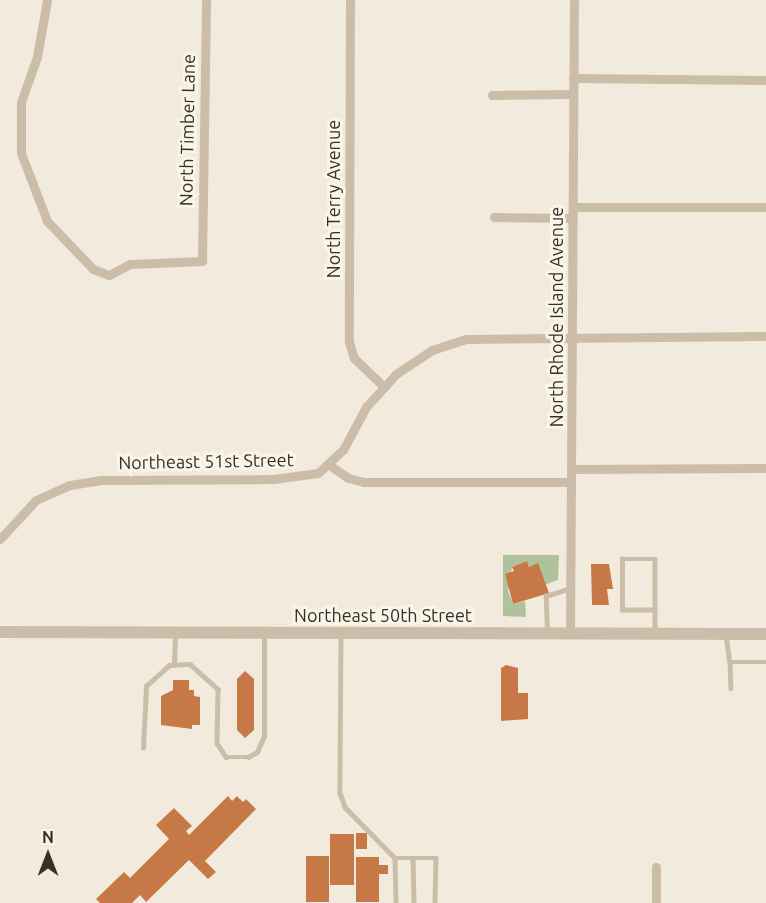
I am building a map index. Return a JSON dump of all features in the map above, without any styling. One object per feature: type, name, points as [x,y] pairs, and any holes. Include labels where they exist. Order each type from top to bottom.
[{"type":"street","name":"North Timber Lane","points":[[47,0],[37,57],[21,102],[21,153],[47,221],[93,270],[109,275],[139,262],[202,261],[206,0]]},
{"type":"street","name":"North Terry Avenue","points":[[350,0],[349,342],[354,358],[383,386]]},
{"type":"street","name":"North Rhode Island Avenue","points":[[570,633],[574,0]]},
{"type":"street","points":[[573,78],[766,80]]},
{"type":"street","points":[[492,95],[573,94]]},
{"type":"street","points":[[574,207],[766,207]]},
{"type":"street","points":[[494,217],[572,218]]},
{"type":"street","points":[[571,482],[364,482],[348,478],[328,464],[343,450],[383,386],[412,361],[466,339],[766,336]]},
{"type":"street","name":"Northeast 51st Street","points":[[0,539],[21,511],[51,492],[100,480],[310,476],[328,464]]},
{"type":"street","points":[[571,469],[766,468]]},
{"type":"street","name":"Northeast 50th Street","points":[[0,632],[766,634]]},
{"type":"street","points":[[656,867],[656,903]]},
{"type":"lane","points":[[655,610],[622,610],[622,559],[655,559],[655,610],[655,633]]},
{"type":"lane","points":[[547,633],[546,597],[570,588]]},
{"type":"lane","points":[[174,664],[175,633]]},
{"type":"lane","points":[[143,748],[144,689],[166,667],[174,664],[194,665],[218,689],[217,743],[226,757],[253,755],[264,736],[264,633]]},
{"type":"lane","points":[[341,633],[340,793],[345,807],[394,858],[396,903]]},
{"type":"lane","points":[[726,635],[730,662],[730,688]]},
{"type":"lane","points":[[730,662],[766,662]]},
{"type":"lane","points":[[394,858],[436,858],[435,903]]},
{"type":"lane","points":[[413,858],[414,903]]},
{"type":"green space","points":[[503,555],[559,555],[558,580],[544,585],[538,564],[529,567],[527,562],[512,567],[508,591],[513,604],[525,601],[526,617],[503,616]]},
{"type":"building","points":[[527,561],[529,567],[538,563],[549,593],[513,604],[505,574],[514,571],[512,567]]},
{"type":"building","points":[[591,564],[609,564],[613,589],[607,589],[609,605],[592,605]]},
{"type":"building","points":[[506,665],[518,668],[518,693],[528,693],[528,719],[501,721],[501,668]]},
{"type":"building","points":[[245,671],[254,679],[254,730],[245,738],[237,730],[237,679]]},
{"type":"building","points":[[173,680],[189,680],[189,690],[194,690],[194,696],[200,697],[200,725],[192,725],[192,729],[161,725],[161,696],[173,690]]},
{"type":"building","points":[[228,796],[232,801],[237,796],[243,802],[246,799],[256,809],[205,861],[216,872],[208,879],[189,860],[146,902],[140,895],[132,903],[100,903],[96,899],[124,872],[130,878],[169,839],[156,825],[174,808],[192,826],[186,831],[189,835]]},
{"type":"building","points":[[356,833],[367,833],[367,849],[356,849]]},
{"type":"building","points":[[330,834],[354,834],[354,885],[330,885]]},
{"type":"building","points":[[306,856],[329,856],[329,902],[306,902]]},
{"type":"building","points":[[356,857],[379,857],[379,865],[388,865],[388,874],[379,874],[379,902],[356,902]]}]
